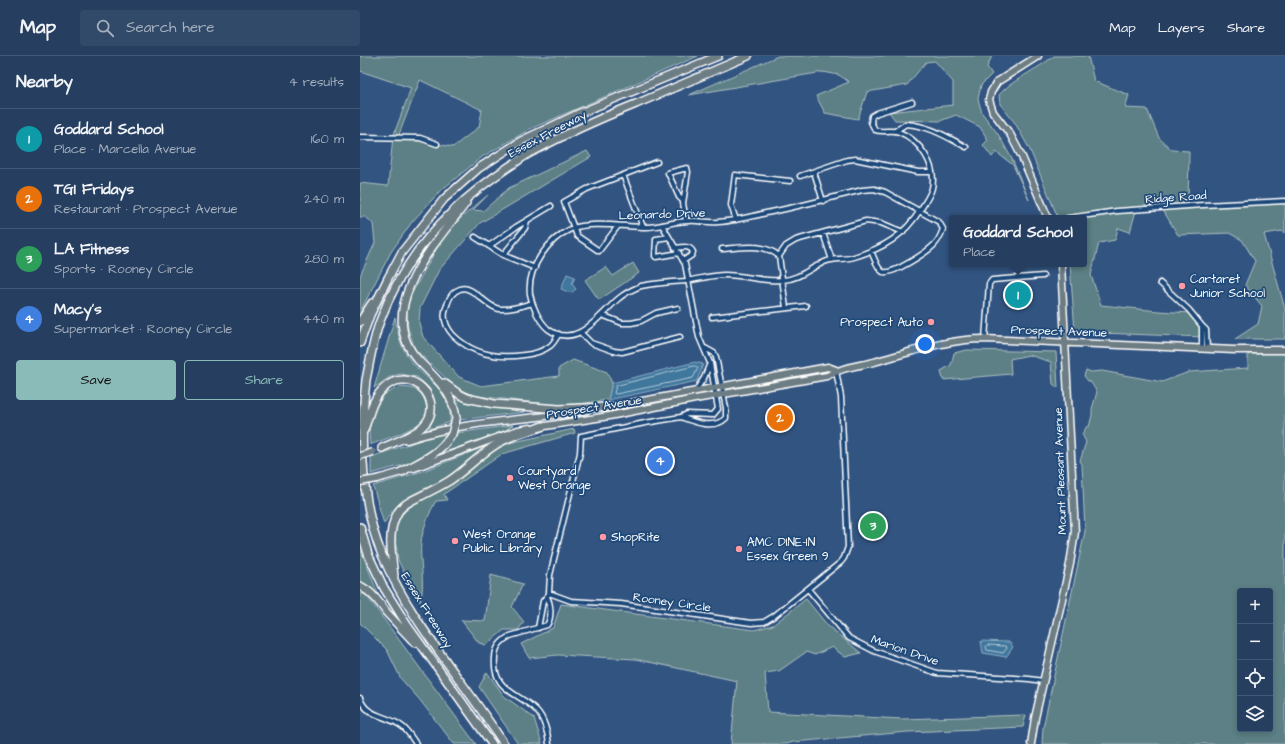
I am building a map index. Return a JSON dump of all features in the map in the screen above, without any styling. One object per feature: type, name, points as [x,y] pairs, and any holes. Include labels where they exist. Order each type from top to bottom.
[{"type":"highway","name":"Essex Freeway","points":[[360,343],[370,315],[402,252],[444,198],[479,168],[521,141],[580,113],[718,56]]},
{"type":"highway","name":"Essex Freeway","points":[[504,744],[425,631],[395,582],[381,554],[373,532],[362,476],[361,438],[363,397],[379,323],[399,281],[418,249],[440,223],[489,180],[532,152],[586,125],[748,56]]},
{"type":"highway","points":[[401,472],[440,449],[449,440],[456,419],[455,409],[451,397],[412,351],[404,334],[402,318],[404,300],[410,285],[429,251],[473,193]]},
{"type":"highway","points":[[360,322],[388,278]]},
{"type":"highway","points":[[428,370],[459,394],[477,401],[494,404],[559,409],[607,407]]},
{"type":"highway","points":[[361,438],[374,403],[384,388],[398,381],[413,381],[421,386],[428,395],[431,406],[430,417],[424,426],[418,430],[382,448]]},
{"type":"highway","points":[[395,582],[391,533],[393,521],[396,514],[402,507],[410,501],[449,481],[497,444],[508,438],[543,426]]},
{"type":"highway","name":"Essex Freeway","points":[[360,527],[368,554],[384,588],[407,625],[492,744]]},
{"type":"highway","points":[[360,586],[376,598],[387,613],[441,673]]},
{"type":"main road","points":[[1038,56],[997,82],[991,92],[990,100],[993,112],[1010,134],[1022,157],[1047,215]]},
{"type":"main road","name":"Mount Pleasant Avenue","points":[[1031,744],[1043,681],[1070,564],[1075,532],[1061,267]]},
{"type":"main road","name":"Prospect Avenue","points":[[360,482],[376,480],[401,472],[518,430],[608,416],[827,376],[836,370],[864,365],[904,353],[962,340],[985,339],[1204,349],[1285,350]]},
{"type":"main road","name":"Prospect Avenue","points":[[360,456],[419,435],[445,428],[571,413],[828,367],[836,370]]},
{"type":"street","points":[[532,303],[513,308],[498,309],[468,289],[461,288],[454,292],[449,299],[444,317],[447,327],[451,333],[463,344],[480,352],[491,355],[513,357],[537,353],[554,342],[559,334],[574,335],[580,332],[602,315],[618,298],[641,286],[725,275],[762,280],[783,280],[801,276],[825,262],[852,258],[871,251],[894,239],[912,222],[931,192],[933,179],[932,172],[923,151],[917,144],[905,135],[896,131],[875,130],[871,125],[872,116],[877,112],[912,102]]},
{"type":"street","points":[[896,131],[906,124],[921,125],[966,147]]},
{"type":"street","points":[[360,137],[420,138],[436,144]]},
{"type":"street","points":[[800,176],[847,160],[855,160],[918,172],[932,172]]},
{"type":"street","points":[[618,226],[599,251],[577,236],[564,202],[588,189],[657,162]]},
{"type":"street","points":[[683,201],[679,197],[668,173],[688,168],[683,201],[686,221]]},
{"type":"street","points":[[814,172],[824,201]]},
{"type":"street","points":[[623,175],[643,227]]},
{"type":"street","points":[[736,220],[731,205],[734,175],[790,181]]},
{"type":"street","name":"Leonardo Drive","points":[[559,334],[552,332],[541,321],[532,303],[530,286],[535,268],[542,254],[556,240],[574,228],[587,225],[643,227],[686,221],[718,222],[736,220],[824,201],[862,190],[874,189],[885,192],[920,210],[939,222],[943,229],[941,236],[934,245],[921,255],[891,272],[884,272],[879,269],[871,251]]},
{"type":"street","name":"Ridge Road","points":[[1087,216],[1124,211],[1203,205],[1285,201]]},
{"type":"street","points":[[489,246],[516,226],[551,206]]},
{"type":"street","points":[[503,255],[525,228],[527,221]]},
{"type":"street","points":[[779,256],[782,250],[790,242],[866,221],[881,223],[903,232]]},
{"type":"street","points":[[662,225],[683,261],[699,337],[723,395],[726,413],[726,418],[722,421],[701,424],[681,417]]},
{"type":"street","points":[[823,232],[832,260]]},
{"type":"street","points":[[475,237],[503,255],[535,268]]},
{"type":"street","points":[[669,237],[656,239],[655,256],[679,253]]},
{"type":"street","points":[[676,248],[688,247],[692,249],[692,255],[683,261]]},
{"type":"street","points":[[722,249],[760,247],[774,251],[779,256],[786,308]]},
{"type":"street","points":[[985,339],[989,284],[992,280],[1043,276]]},
{"type":"street","points":[[1160,283],[1189,310],[1202,326],[1204,349]]},
{"type":"street","points":[[712,317],[806,306]]},
{"type":"street","points":[[602,315],[622,323],[631,323],[641,321],[656,313],[678,308]]},
{"type":"street","points":[[580,332],[591,342],[614,351],[622,352],[680,337]]},
{"type":"street","points":[[549,744],[547,731],[537,711],[502,685],[497,676],[495,667],[495,653],[500,643],[510,636],[547,625],[550,622],[550,602],[548,595],[550,575],[580,452],[581,436],[681,417],[688,414],[708,416],[715,413],[718,406],[716,396],[718,386],[716,358],[714,353],[704,348]]},
{"type":"street","points":[[696,390],[704,378],[710,363]]},
{"type":"street","name":"Rooney Circle","points":[[548,595],[571,601],[622,604],[758,623],[769,620],[808,590],[841,562],[848,548],[841,397],[836,370]]},
{"type":"street","name":"Marion Drive","points":[[808,590],[849,638],[874,651],[937,673],[1043,681]]},
{"type":"street","points":[[538,628],[542,601],[548,595]]},
{"type":"street","points":[[360,698],[363,706],[369,711],[401,725],[416,744]]},
{"type":"green space","points":[[360,56],[698,56],[530,129],[482,157],[440,191],[412,222],[391,252],[363,306],[360,316],[360,276],[375,243],[373,224],[366,217],[360,217],[360,183],[388,186],[393,137],[411,88],[360,71]],"holes":[[[420,80],[482,110],[479,127],[453,147],[398,137]]]},
{"type":"green space","points":[[778,56],[992,56],[987,67],[992,74],[981,85],[978,99],[982,113],[998,134],[1012,159],[1029,200],[1013,165],[996,152],[992,157],[983,145],[988,140],[980,127],[956,115],[940,121],[895,120],[889,112],[953,105],[953,82],[935,61],[926,62],[907,85],[867,92],[858,119],[825,113],[816,96],[849,82],[839,75],[823,72],[689,95]]},
{"type":"green space","points":[[1054,56],[1088,56],[1094,81],[1129,95],[1125,108],[1147,109],[1159,138],[1172,150],[1189,151],[1188,206],[1285,200],[1285,233],[1282,231],[1264,234],[1285,309],[1285,339],[1235,339],[1258,324],[1262,306],[1245,285],[1255,261],[1242,240],[1229,233],[1178,235],[1161,207],[1137,207],[1130,232],[1118,228],[1115,240],[1099,243],[1091,275],[1101,305],[1191,313],[1203,326],[1204,337],[1075,332],[1070,267],[1087,267],[1087,215],[1057,215],[1030,150],[1015,123],[1000,104],[999,95],[1017,80]]},
{"type":"green space","points":[[587,151],[591,157],[480,223],[439,270],[420,308],[419,323],[423,337],[459,377],[481,386],[559,376],[559,368],[573,360],[607,372],[612,383],[608,400],[563,406],[477,396],[458,390],[415,349],[408,328],[406,306],[410,297],[443,237],[463,216],[488,195],[473,210],[483,211],[509,188]]},
{"type":"green space","points":[[633,263],[639,273],[599,300],[585,280],[606,267],[613,276]]},
{"type":"green space","points":[[395,317],[399,338],[408,357],[413,364],[438,388],[448,402],[450,422],[429,429],[435,414],[434,402],[430,389],[417,377],[401,374],[391,376],[374,388]]},
{"type":"green space","points":[[967,350],[1056,352],[1058,388],[1053,384],[1051,362],[1029,355],[1010,359],[1011,374],[943,380],[941,371],[951,365],[954,353]]},
{"type":"green space","points":[[1285,353],[1285,744],[1042,744],[1043,728],[1085,531],[1082,464],[1080,461],[1086,442],[1082,434],[1087,426],[1089,427],[1097,392],[1090,381],[1088,381],[1084,376],[1086,370],[1091,372],[1102,371],[1162,382],[1189,372],[1248,368],[1248,354]]},
{"type":"green space","points":[[399,387],[411,388],[421,392],[427,407],[426,416],[417,425],[392,437],[370,445],[369,430],[373,411],[385,394]]},
{"type":"green space","points":[[457,398],[481,405],[525,412],[459,420],[459,406]]},
{"type":"green space","points":[[513,425],[502,433],[442,453],[457,433]]},
{"type":"green space","points":[[574,429],[575,433],[502,454],[444,494],[447,500],[436,501],[431,510],[421,542],[422,595],[420,602],[414,594],[398,560],[394,525],[405,507],[455,480],[501,446]]},
{"type":"green space","points":[[446,433],[436,447],[410,463],[371,474],[371,457],[438,434]]},
{"type":"green space","points":[[486,446],[460,470],[440,482],[405,499],[391,513],[384,524],[373,486],[426,470]]},
{"type":"green space","points":[[360,548],[381,601],[360,583]]},
{"type":"green space","points":[[491,575],[523,584],[512,607],[524,622],[518,630],[504,630],[486,645],[479,643],[461,620],[485,621]]},
{"type":"green space","points":[[360,593],[366,595],[476,744],[454,744],[419,699],[401,679],[387,650],[360,623]]},
{"type":"green space","points":[[806,599],[828,626],[861,653],[845,657],[832,647],[815,655],[806,652],[779,671],[765,673],[768,712],[902,719],[1026,715],[1023,727],[908,732],[793,742],[787,744],[731,744],[737,681],[635,659],[558,655],[529,658],[521,644],[553,628],[561,604],[754,630],[773,625]]},
{"type":"green space","points":[[487,672],[504,696],[534,718],[542,744],[518,744],[479,687]]},
{"type":"water","points":[[567,274],[575,277],[572,284],[576,289],[571,293],[561,289]]},
{"type":"water","points":[[695,362],[703,364],[697,381],[608,400],[612,383]]},
{"type":"water","points":[[981,641],[1009,642],[1013,647],[1006,657],[983,653]]},
{"type":"place","name":"Cartaret Junior School","points":[[1182,286]]},
{"type":"place","name":"Goddard School","points":[[1018,295]]},
{"type":"place","name":"Prospect Auto","points":[[931,322]]},
{"type":"place","name":"TGI Fridays","points":[[780,418]]},
{"type":"place","name":"Macy's","points":[[660,461]]},
{"type":"place","name":"Courtyard West Orange","points":[[510,478]]},
{"type":"place","name":"LA Fitness","points":[[873,526]]},
{"type":"place","name":"ShopRite","points":[[603,537]]},
{"type":"place","name":"West Orange Public Library","points":[[455,541]]},
{"type":"place","name":"AMC DINE-IN Essex Green 9","points":[[739,549]]}]
